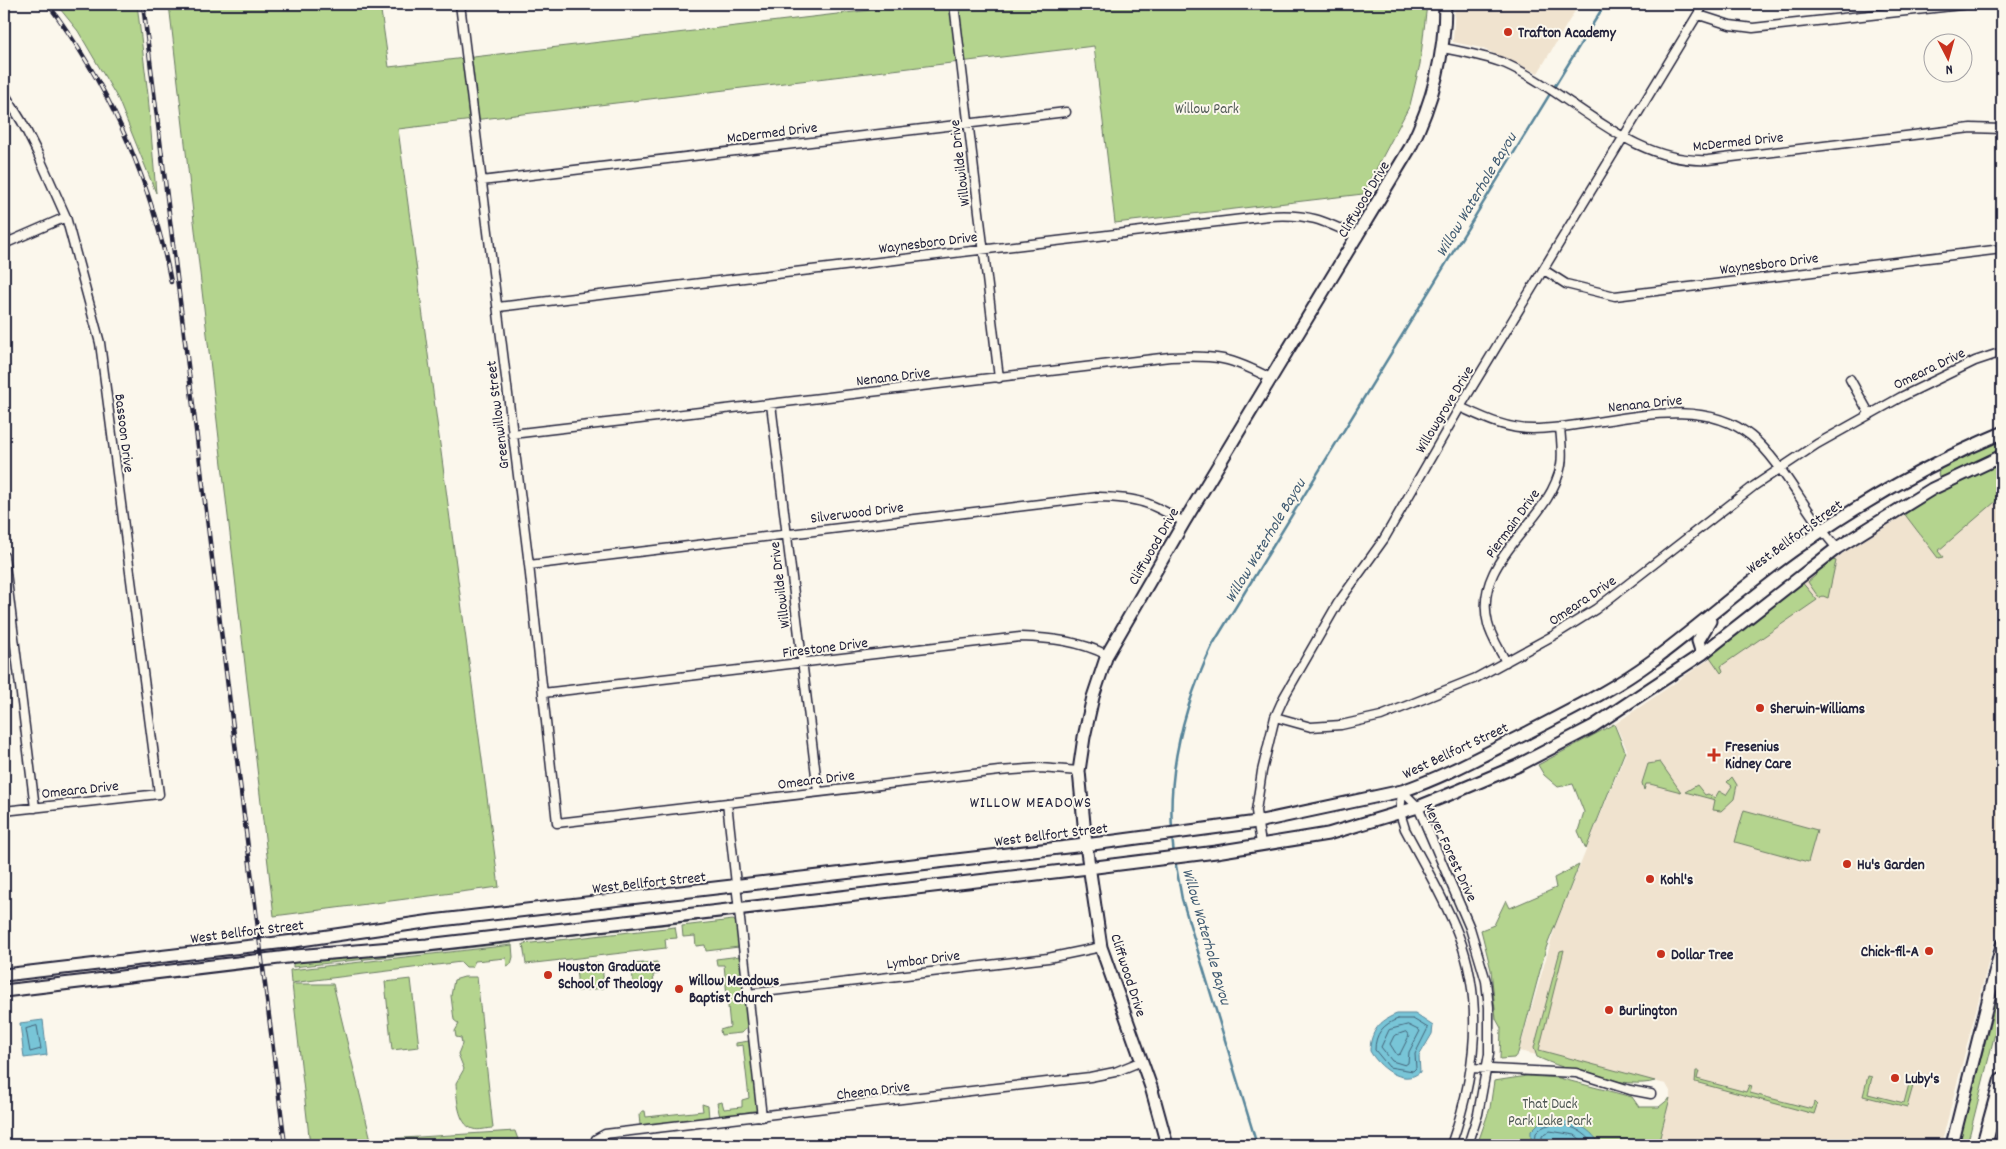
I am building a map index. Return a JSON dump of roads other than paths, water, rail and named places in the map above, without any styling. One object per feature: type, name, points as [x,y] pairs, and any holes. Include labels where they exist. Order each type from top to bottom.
[{"type":"highway","points":[[1984,1145],[2002,1081]]},
{"type":"highway","points":[[1991,1145],[2002,1081]]},
{"type":"main road","name":"Cliffwood Drive","points":[[1167,1145],[1142,1060],[1101,947],[1086,845],[1079,771],[1093,698],[1107,655],[1184,522],[1400,168],[1422,124],[1435,88],[1443,48],[1445,4]]},
{"type":"main road","name":"West Bellfort Street","points":[[4,975],[1142,838],[1257,822],[1402,791],[1419,785],[1502,746],[1606,693],[1652,661],[1798,547],[1869,501],[1922,470],[2002,433]]},
{"type":"main road","name":"West Bellfort Street","points":[[4,991],[287,957],[517,934],[1089,868],[1328,834],[1418,807],[1517,766],[1617,711],[1702,654],[1837,548],[1932,489],[2002,456]]},
{"type":"main road","points":[[1922,470],[1932,489]]},
{"type":"main road","points":[[1702,654],[1698,642],[1704,628],[1721,608]]},
{"type":"main road","points":[[1606,693],[1617,711]]},
{"type":"main road","points":[[913,866],[916,887]]},
{"type":"main road","points":[[515,912],[517,934]]},
{"type":"main road","points":[[1952,1145],[2002,945]]},
{"type":"main road","points":[[59,969],[61,984]]},
{"type":"street","name":"Greenwillow Street","points":[[460,4],[529,565],[557,823]]},
{"type":"street","name":"Willowilde Drive","points":[[954,4],[999,378]]},
{"type":"street","name":"Willowgrove Drive","points":[[1261,844],[1256,811],[1262,771],[1275,717],[1305,658],[1338,604],[1384,539],[1460,407],[1704,4]]},
{"type":"street","points":[[1698,15],[1730,25],[1753,28],[1970,4]]},
{"type":"street","name":"McDermed Drive","points":[[1443,48],[1486,57],[1506,64],[1536,80],[1625,137],[1654,152],[1671,158],[1696,161],[1971,128],[2002,129]]},
{"type":"street","name":"Bassoon Drive","points":[[4,93],[34,144],[66,217],[100,343],[159,794]]},
{"type":"street","name":"McDermed Drive","points":[[481,180],[1066,112]]},
{"type":"street","name":"Waynesboro Drive","points":[[498,307],[1293,214],[1310,216],[1358,237]]},
{"type":"street","points":[[4,244],[66,217]]},
{"type":"street","name":"Waynesboro Drive","points":[[1544,270],[1566,284],[1615,296],[2002,249]]},
{"type":"street","name":"Omeara Drive","points":[[1275,717],[1311,727],[1359,722],[1442,693],[1506,662],[1556,634],[1615,596],[1778,469],[1869,413],[1975,361],[2002,352]]},
{"type":"street","name":"Nenana Drive","points":[[512,434],[1200,356],[1230,359],[1272,378]]},
{"type":"street","points":[[1850,379],[1869,413]]},
{"type":"street","name":"Willowilde Drive","points":[[771,404],[818,792]]},
{"type":"street","name":"Nenana Drive","points":[[1460,407],[1499,424],[1516,428],[1560,427],[1676,413],[1702,414],[1737,426],[1762,447],[1822,532],[1837,548]]},
{"type":"street","name":"Piermain Drive","points":[[1506,662],[1488,625],[1486,610],[1488,589],[1497,566],[1551,493],[1561,466],[1560,427]]},
{"type":"street","name":"Silverwood Drive","points":[[529,565],[1099,497],[1127,498],[1151,504],[1184,522]]},
{"type":"street","points":[[4,556],[34,808]]},
{"type":"street","name":"Firestone Drive","points":[[544,694],[1020,638],[1052,638],[1094,648],[1107,655]]},
{"type":"street","name":"Omeara Drive","points":[[557,823],[999,771],[1040,768],[1079,771]]},
{"type":"street","name":"Meyer Forest Drive","points":[[1402,791],[1418,807],[1470,928],[1481,960],[1489,1007],[1488,1069],[1478,1114],[1468,1145]]},
{"type":"street","name":"Meyer Forest Drive","points":[[1402,791],[1400,813],[1405,829],[1458,934],[1471,979],[1473,1003],[1471,1068],[1464,1108],[1451,1145]]},
{"type":"street","name":"Omeara Drive","points":[[4,811],[159,794]]},
{"type":"street","points":[[727,804],[762,1117]]},
{"type":"street","points":[[1458,934],[1470,928]]},
{"type":"street","name":"Lymbar Drive","points":[[748,994],[1048,958],[1101,947]]},
{"type":"street","name":"Cheena Drive","points":[[595,1145],[596,1139],[604,1134],[762,1117],[1090,1077],[1115,1072],[1142,1060]]},
{"type":"street","points":[[1471,1068],[1576,1073],[1630,1090],[1652,1094]]},
{"type":"water","points":[[1397,1014],[1415,1014],[1433,1026],[1432,1034],[1419,1056],[1420,1072],[1413,1076],[1399,1076],[1392,1073],[1379,1063],[1370,1051],[1370,1044],[1377,1028],[1381,1023]]},
{"type":"water","points":[[43,1020],[47,1055],[24,1058],[20,1023]]},
{"type":"water","points":[[1550,1119],[1579,1125],[1596,1138],[1600,1145],[1531,1145],[1531,1131],[1542,1120]]},
{"type":"waterway","name":"Willow Waterhole Bayou","points":[[1172,830],[1171,805],[1180,734],[1194,689],[1213,644],[1605,4]]},
{"type":"waterway","name":"Willow Waterhole Bayou","points":[[1172,836],[1174,855]]},
{"type":"waterway","name":"Willow Waterhole Bayou","points":[[1175,860],[1182,899],[1257,1145]]},
{"type":"railway","points":[[48,4],[91,68],[125,136],[152,208],[163,244],[171,282]]},
{"type":"railway","points":[[143,4],[285,1145]]},
{"type":"place","name":"Trafton Academy","points":[[1508,32]]},
{"type":"place","name":"Sherwin-Williams","points":[[1760,708]]},
{"type":"place","name":"Fresenius Kidney Care","points":[[1714,755]]},
{"type":"place","name":"Hu's Garden","points":[[1847,864]]},
{"type":"place","name":"Kohl's","points":[[1650,879]]},
{"type":"place","name":"Chick-fil-A","points":[[1929,951]]},
{"type":"place","name":"Dollar Tree","points":[[1661,954]]},
{"type":"place","name":"Houston Graduate School of Theology","points":[[548,975]]},
{"type":"place","name":"Willow Meadows Baptist Church","points":[[679,989]]},
{"type":"place","name":"Burlington","points":[[1609,1010]]},
{"type":"place","name":"Luby's","points":[[1895,1078]]},
{"type":"district","name":"WILLOW MEADOWS","points":[[1031,801]]},
{"type":"park label","name":"Willow Park","points":[[1207,108]]},
{"type":"park label","name":"That Duck Park Lake Park","points":[[1550,1112]]}]
